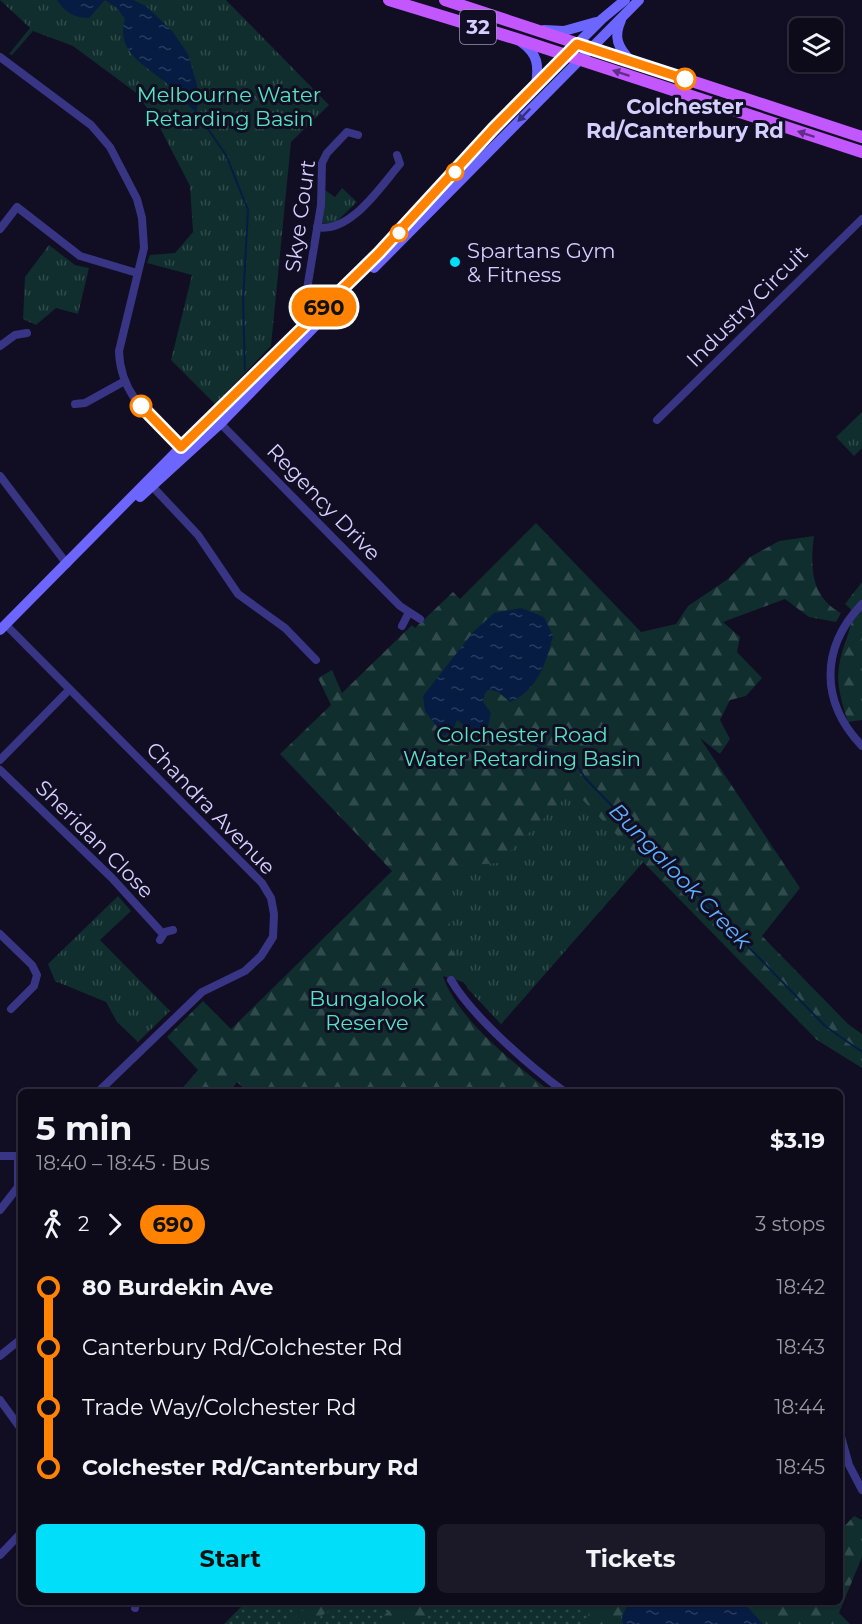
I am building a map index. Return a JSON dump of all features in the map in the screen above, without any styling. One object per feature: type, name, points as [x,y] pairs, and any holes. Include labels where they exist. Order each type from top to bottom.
[{"type":"main road","name":"32","points":[[389,0],[426,8],[862,152]]},
{"type":"main road","points":[[426,8],[436,0]]},
{"type":"main road","name":"32","points":[[445,0],[862,137]]},
{"type":"main road","points":[[3,628],[217,420],[319,317],[426,204],[486,136],[566,54],[625,0]]},
{"type":"main road","points":[[319,317],[416,228],[639,0]]},
{"type":"main road","points":[[622,17],[617,28],[617,42],[631,61]]},
{"type":"main road","points":[[535,29],[564,31],[602,19]]},
{"type":"main road","points":[[517,39],[532,51],[538,62],[536,85]]},
{"type":"street","points":[[0,57],[91,125],[110,147],[137,199],[142,218],[144,248],[119,351],[123,382],[135,399],[184,451]]},
{"type":"street","name":"Skye Court","points":[[319,317],[305,301],[317,227],[323,158],[347,132],[352,131],[358,135]]},
{"type":"street","points":[[317,227],[334,228],[344,224],[399,159]]},
{"type":"street","points":[[0,229],[17,207],[80,256],[137,273]]},
{"type":"street","name":"Industry Circuit","points":[[657,420],[862,219]]},
{"type":"street","points":[[0,346],[15,334],[27,333]]},
{"type":"street","points":[[75,404],[85,403],[123,382]]},
{"type":"street","name":"Regency Drive","points":[[217,420],[408,614],[420,619]]},
{"type":"street","points":[[0,476],[67,564]]},
{"type":"street","points":[[150,484],[198,535],[238,594],[285,628],[316,660]]},
{"type":"street","points":[[862,604],[837,639],[830,672],[837,711],[849,732],[862,746]]},
{"type":"street","points":[[402,626],[408,614]]},
{"type":"street","name":"Chandra Avenue","points":[[3,628],[69,690],[262,883],[271,898],[274,914],[273,937],[254,964],[245,971],[202,992],[101,1089]]},
{"type":"street","points":[[0,760],[69,690]]},
{"type":"street","name":"Sheridan Close","points":[[0,770],[112,878],[161,937],[173,930]]},
{"type":"street","points":[[0,934],[32,965],[38,975],[34,986],[10,1009]]},
{"type":"street","points":[[451,980],[463,997],[502,1038],[562,1089]]},
{"type":"street","points":[[0,1156],[18,1156]]},
{"type":"street","points":[[0,1210],[18,1187]]},
{"type":"street","points":[[0,1356],[18,1341]]},
{"type":"street","points":[[0,1400],[18,1425]]},
{"type":"street","points":[[843,1444],[849,1465],[862,1490]]},
{"type":"street","points":[[0,1555],[18,1536]]},
{"type":"green space","name":"Melbourne Water Retarding Basin","points":[[0,0],[226,0],[329,105],[291,142],[271,346],[215,404],[171,360],[192,275],[147,263],[150,255],[175,253],[193,232],[190,186],[156,120],[135,92],[73,46],[33,31],[12,55],[9,54],[30,28]]},
{"type":"green space","points":[[342,188],[357,202],[335,223],[322,223],[325,190],[335,197]]},
{"type":"green space","points":[[49,245],[75,265],[89,268],[78,314],[56,308],[36,325],[23,319],[25,277]]},
{"type":"green space","points":[[862,412],[862,448],[854,456],[836,437]]},
{"type":"green space","name":"Colchester Road Water Retarding Basin","points":[[536,523],[641,632],[676,624],[688,606],[728,579],[750,557],[779,541],[814,536],[812,559],[815,580],[824,599],[841,613],[836,622],[809,617],[785,599],[723,622],[740,637],[737,652],[762,678],[746,696],[730,700],[720,720],[730,739],[720,754],[700,738],[800,888],[762,936],[848,1024],[862,1034],[862,1068],[817,1040],[643,862],[501,1024],[463,982],[443,976],[450,992],[474,1024],[489,1040],[547,1089],[245,1089],[237,1082],[232,1089],[182,1089],[198,1070],[167,1037],[203,1001],[231,1029],[392,871],[280,754],[331,705],[318,678],[332,670],[342,693],[412,625],[415,628],[453,592],[460,599]]},
{"type":"green space","points":[[862,582],[862,720],[848,722],[839,690],[838,671],[842,652],[856,614],[845,604]]},
{"type":"green space","points":[[573,790],[643,862],[501,1024],[467,988],[463,964],[452,952],[445,867],[498,863]]},
{"type":"green space","points":[[118,896],[131,911],[100,940],[170,1011],[138,1042],[117,1022],[106,1002],[55,981],[48,964]]},
{"type":"green space","points":[[854,1516],[862,1520],[862,1557],[843,1603],[843,1528]]},
{"type":"green space","points":[[243,1605],[773,1605],[792,1624],[224,1624]]},
{"type":"green space","points":[[309,1605],[337,1605],[310,1624],[288,1624]]},
{"type":"green space","points":[[394,1605],[439,1605],[421,1624],[376,1624]]},
{"type":"green space","points":[[592,1605],[627,1605],[620,1619],[621,1624],[585,1624]]},
{"type":"green space","points":[[749,1605],[842,1605],[839,1613],[850,1624],[766,1624]]},
{"type":"water","points":[[57,0],[105,0],[89,18],[70,14]]},
{"type":"water","points":[[105,0],[133,0],[146,6],[172,31],[188,54],[197,85],[197,113],[131,53],[124,38],[125,19],[117,8]]},
{"type":"water","points":[[521,608],[544,617],[553,636],[539,675],[528,690],[510,702],[498,692],[489,689],[485,693],[483,702],[491,713],[486,736],[478,735],[457,720],[454,728],[444,736],[425,711],[423,696],[474,631],[494,613]]},
{"type":"water","points":[[628,1605],[746,1605],[763,1624],[623,1624],[622,1617]]},
{"type":"waterway","name":"Bungalook Creek","points":[[197,113],[226,155],[248,210],[243,302],[245,370]]},
{"type":"waterway","name":"Bungalook Creek","points":[[486,736],[498,740],[522,736],[539,747],[572,757],[585,778],[825,1026],[862,1052]]},
{"type":"bus line","name":"690","points":[[141,406],[181,447],[379,253],[434,196],[493,129],[577,44],[685,79]]},
{"type":"place","name":"Colchester Rd/Canterbury Rd","points":[[685,79]]},
{"type":"place","name":"Spartans Gym & Fitness","points":[[455,262]]},
{"type":"park label","name":"Bungalook Reserve","points":[[367,1010]]}]
